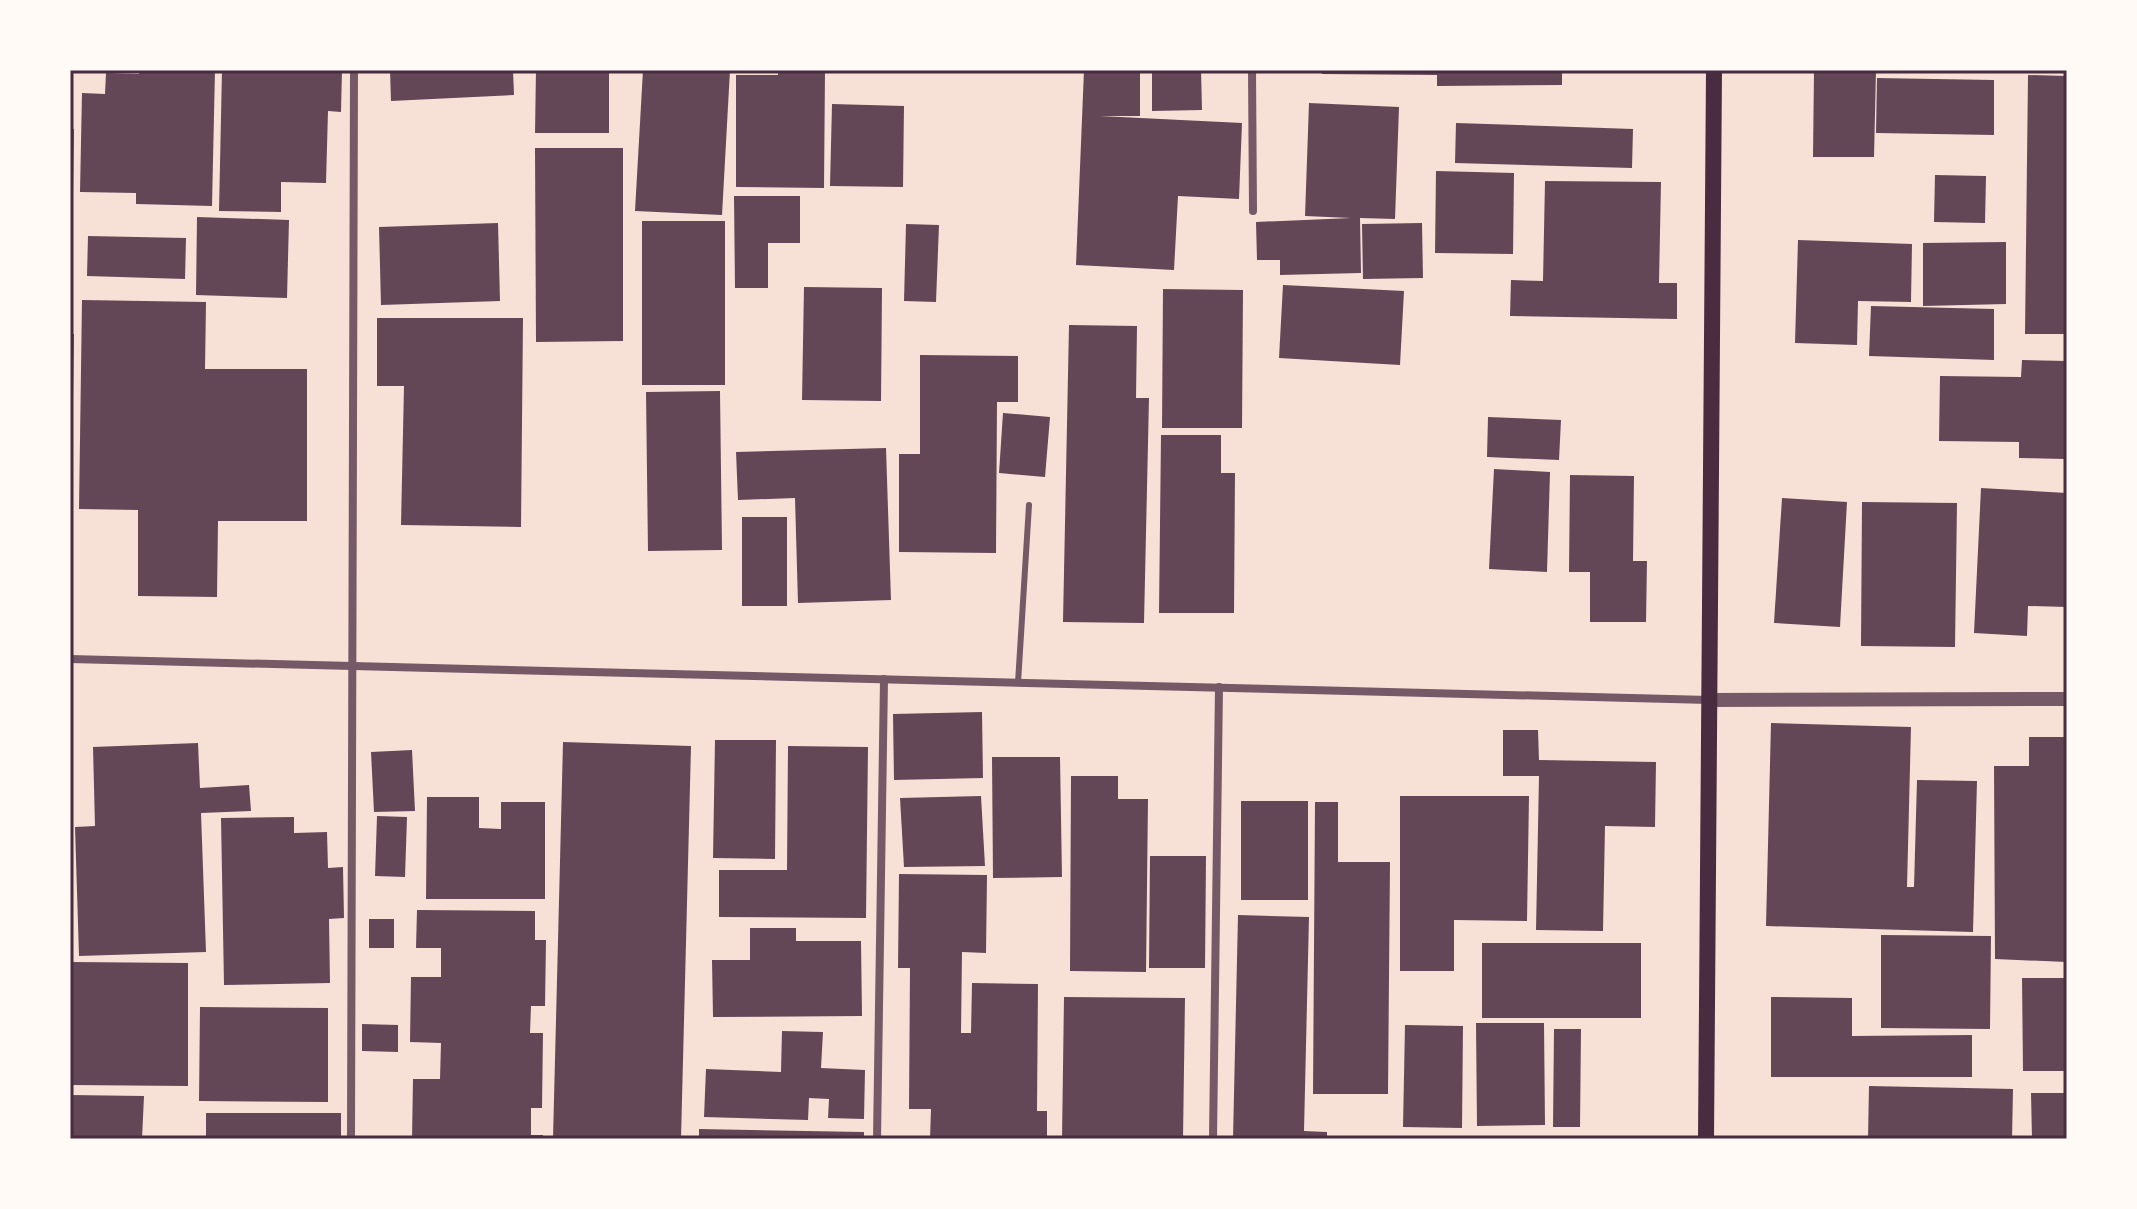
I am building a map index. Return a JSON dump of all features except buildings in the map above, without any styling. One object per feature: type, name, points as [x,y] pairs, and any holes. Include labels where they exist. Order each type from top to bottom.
[{"type":"main road","points":[[1706,1139],[1714,70]]},
{"type":"street","points":[[351,1139],[354,70]]},
{"type":"street","points":[[1252,70],[1253,211]]},
{"type":"street","points":[[70,659],[1709,700],[2067,699]]},
{"type":"street","points":[[877,1139],[884,679]]},
{"type":"street","points":[[1213,1139],[1219,687]]},
{"type":"lane","points":[[1018,683],[1029,505]]}]
